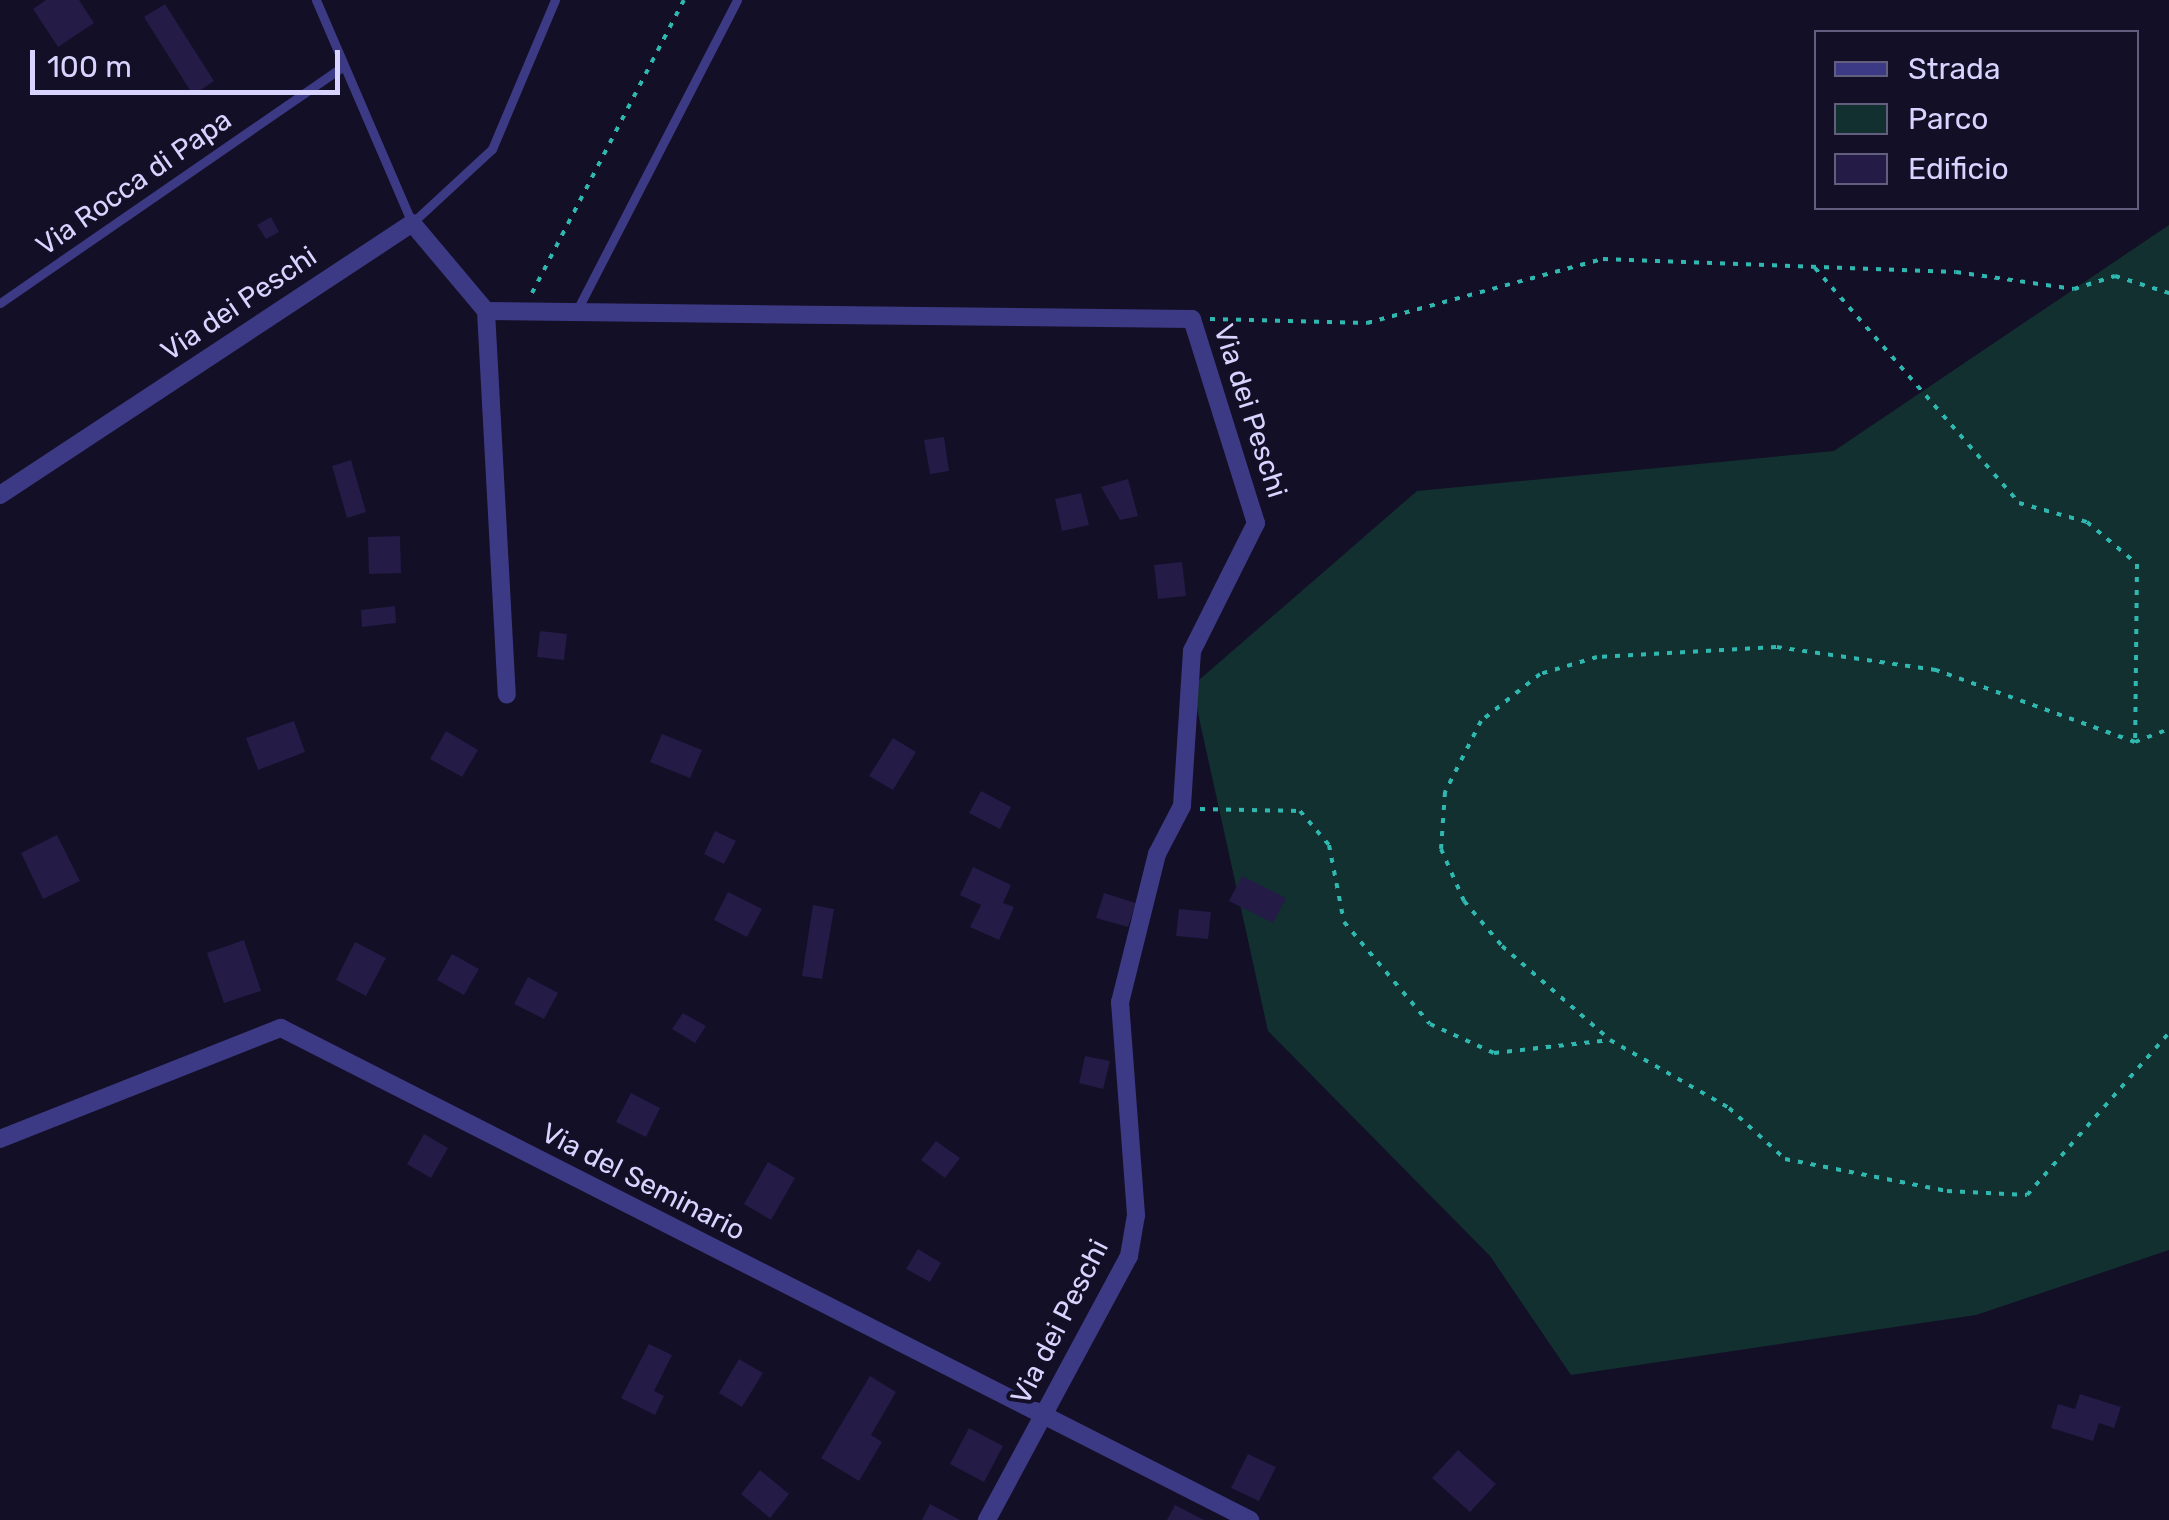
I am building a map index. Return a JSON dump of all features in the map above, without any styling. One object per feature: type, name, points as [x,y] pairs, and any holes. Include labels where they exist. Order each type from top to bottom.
[{"type":"street","points":[[412,222],[486,312],[507,694]]},
{"type":"street","name":"Via dei Peschi","points":[[0,495],[412,222]]},
{"type":"street","name":"Via dei Peschi","points":[[486,312],[1192,319],[1256,522],[1192,651],[1182,806],[1157,854],[1120,1002],[1136,1215],[1129,1256],[987,1520]]},
{"type":"street","name":"Via del Seminario","points":[[0,1139],[280,1028],[1250,1520]]},
{"type":"lane","points":[[316,0],[412,222],[492,149],[555,0]]},
{"type":"lane","points":[[576,312],[737,0]]},
{"type":"lane","name":"Via Rocca di Papa","points":[[0,303],[343,66]]},
{"type":"path","points":[[522,312],[684,0]]},
{"type":"path","points":[[1192,319],[1367,323],[1602,259],[1726,257],[1815,268],[1956,272],[2074,289],[2115,276],[2169,293]]},
{"type":"path","points":[[1815,268],[2019,503],[2087,522],[2137,564],[2135,742]]},
{"type":"path","points":[[2169,729],[2135,742],[1936,670],[1776,647],[1597,656],[1540,674],[1481,720],[1445,792],[1441,850],[1464,901],[1502,946],[1610,1040],[1729,1108],[1785,1160],[1947,1191],[2028,1194],[2169,1033]]},
{"type":"path","points":[[1182,806],[1250,816],[1300,811],[1329,845],[1344,922],[1430,1024],[1494,1053],[1610,1040]]},
{"type":"green space","points":[[2169,225],[2169,1250],[1976,1315],[1571,1375],[1490,1256],[1268,1031],[1192,686],[1417,491],[1834,451]]},
{"type":"building","points":[[46,0],[79,0],[94,23],[58,47],[33,9]]},
{"type":"building","points":[[165,4],[214,81],[193,95],[144,17]]},
{"type":"building","points":[[271,217],[279,232],[266,239],[257,225]]},
{"type":"building","points":[[944,437],[949,471],[930,474],[924,440]]},
{"type":"building","points":[[351,460],[366,512],[347,518],[332,466]]},
{"type":"building","points":[[1128,479],[1138,516],[1120,520],[1101,487]]},
{"type":"building","points":[[1081,493],[1089,525],[1062,531],[1055,499]]},
{"type":"building","points":[[400,536],[401,573],[369,574],[368,537]]},
{"type":"building","points":[[1182,562],[1186,596],[1158,599],[1154,565]]},
{"type":"building","points":[[395,606],[396,623],[362,627],[361,610]]},
{"type":"building","points":[[540,631],[567,634],[564,660],[537,657]]},
{"type":"building","points":[[294,721],[305,752],[258,770],[246,738]]},
{"type":"building","points":[[446,731],[478,750],[462,777],[430,759]]},
{"type":"building","points":[[662,734],[702,750],[690,778],[650,762]]},
{"type":"building","points":[[893,738],[916,752],[893,790],[869,776]]},
{"type":"building","points":[[981,791],[1011,807],[1000,829],[969,813]]},
{"type":"building","points":[[715,831],[736,841],[724,864],[704,854]]},
{"type":"building","points":[[57,835],[80,881],[43,899],[21,853]]},
{"type":"building","points":[[973,867],[1011,885],[1003,903],[1014,907],[999,940],[970,927],[981,905],[960,895]]},
{"type":"building","points":[[1242,876],[1286,898],[1273,923],[1229,901]]},
{"type":"building","points":[[728,892],[762,909],[747,937],[714,920]]},
{"type":"building","points":[[1104,893],[1136,903],[1128,927],[1096,918]]},
{"type":"building","points":[[813,905],[834,909],[822,979],[802,976]]},
{"type":"building","points":[[1179,909],[1211,912],[1208,939],[1176,936]]},
{"type":"building","points":[[244,940],[261,991],[224,1003],[207,953]]},
{"type":"building","points":[[355,942],[386,958],[366,996],[336,980]]},
{"type":"building","points":[[452,954],[479,969],[464,995],[437,980]]},
{"type":"building","points":[[528,977],[558,993],[544,1019],[514,1004]]},
{"type":"building","points":[[683,1013],[706,1026],[695,1043],[672,1029]]},
{"type":"building","points":[[1085,1056],[1110,1061],[1103,1089],[1079,1083]]},
{"type":"building","points":[[631,1093],[660,1108],[646,1137],[616,1122]]},
{"type":"building","points":[[424,1134],[448,1148],[431,1178],[407,1164]]},
{"type":"building","points":[[936,1141],[960,1158],[945,1178],[921,1160]]},
{"type":"building","points":[[768,1162],[795,1178],[771,1220],[744,1204]]},
{"type":"building","points":[[918,1249],[941,1263],[930,1282],[906,1269]]},
{"type":"building","points":[[649,1344],[672,1355],[654,1391],[664,1396],[655,1415],[621,1398]]},
{"type":"building","points":[[739,1359],[763,1373],[742,1407],[719,1393]]},
{"type":"building","points":[[870,1376],[896,1392],[871,1435],[882,1442],[859,1481],[821,1458]]},
{"type":"building","points":[[2080,1394],[2121,1407],[2114,1428],[2099,1423],[2093,1441],[2051,1428],[2058,1404],[2075,1409]]},
{"type":"building","points":[[969,1428],[1003,1446],[984,1482],[950,1464]]},
{"type":"building","points":[[1458,1450],[1496,1484],[1470,1512],[1432,1478]]},
{"type":"building","points":[[1248,1454],[1276,1467],[1259,1501],[1231,1488]]},
{"type":"building","points":[[760,1470],[789,1494],[770,1518],[741,1494]]},
{"type":"building","points":[[930,1504],[960,1520],[922,1520]]},
{"type":"building","points":[[1175,1505],[1204,1520],[1167,1520]]}]
